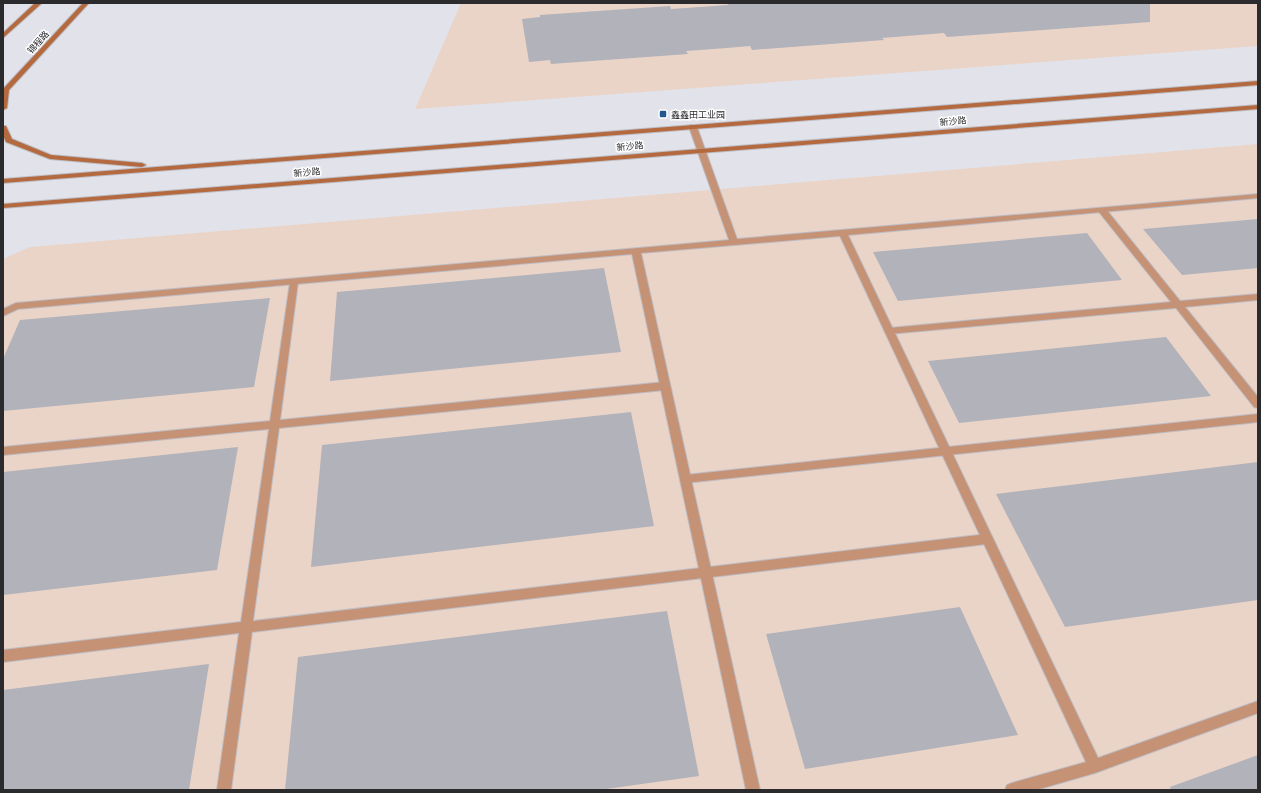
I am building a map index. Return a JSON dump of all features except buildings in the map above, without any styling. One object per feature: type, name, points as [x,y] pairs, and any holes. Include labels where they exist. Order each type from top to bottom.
[{"type":"main road","points":[[3,36],[39,3]]},
{"type":"main road","name":"锦程路","points":[[5,92],[86,3]]},
{"type":"main road","name":"新沙路","points":[[3,181],[1258,82]]},
{"type":"main road","points":[[3,108],[5,92]]},
{"type":"main road","name":"新沙路","points":[[3,206],[1258,107]]},
{"type":"main road","points":[[3,128],[9,140],[50,158],[174,168]]},
{"type":"main road","points":[[3,210],[28,204]]},
{"type":"street","points":[[693,127],[734,243]]},
{"type":"street","points":[[3,313],[16,306],[1258,196]]},
{"type":"street","points":[[1102,210],[1258,404]]},
{"type":"street","points":[[843,233],[1095,766]]},
{"type":"street","points":[[636,251],[752,790]]},
{"type":"street","points":[[224,790],[294,282]]},
{"type":"street","points":[[890,331],[1258,297]]},
{"type":"street","points":[[3,451],[665,386]]},
{"type":"street","points":[[685,479],[1258,418]]},
{"type":"street","points":[[3,656],[987,539]]},
{"type":"street","points":[[1012,790],[1095,766],[1258,707]]},
{"type":"shaded area","points":[[461,3],[1258,3],[1258,46],[415,109]]},
{"type":"shaded area","points":[[1258,144],[1258,790],[3,790],[3,259],[30,247]]},
{"type":"place","name":"鑫鑫田工业园","points":[[663,114]]}]
